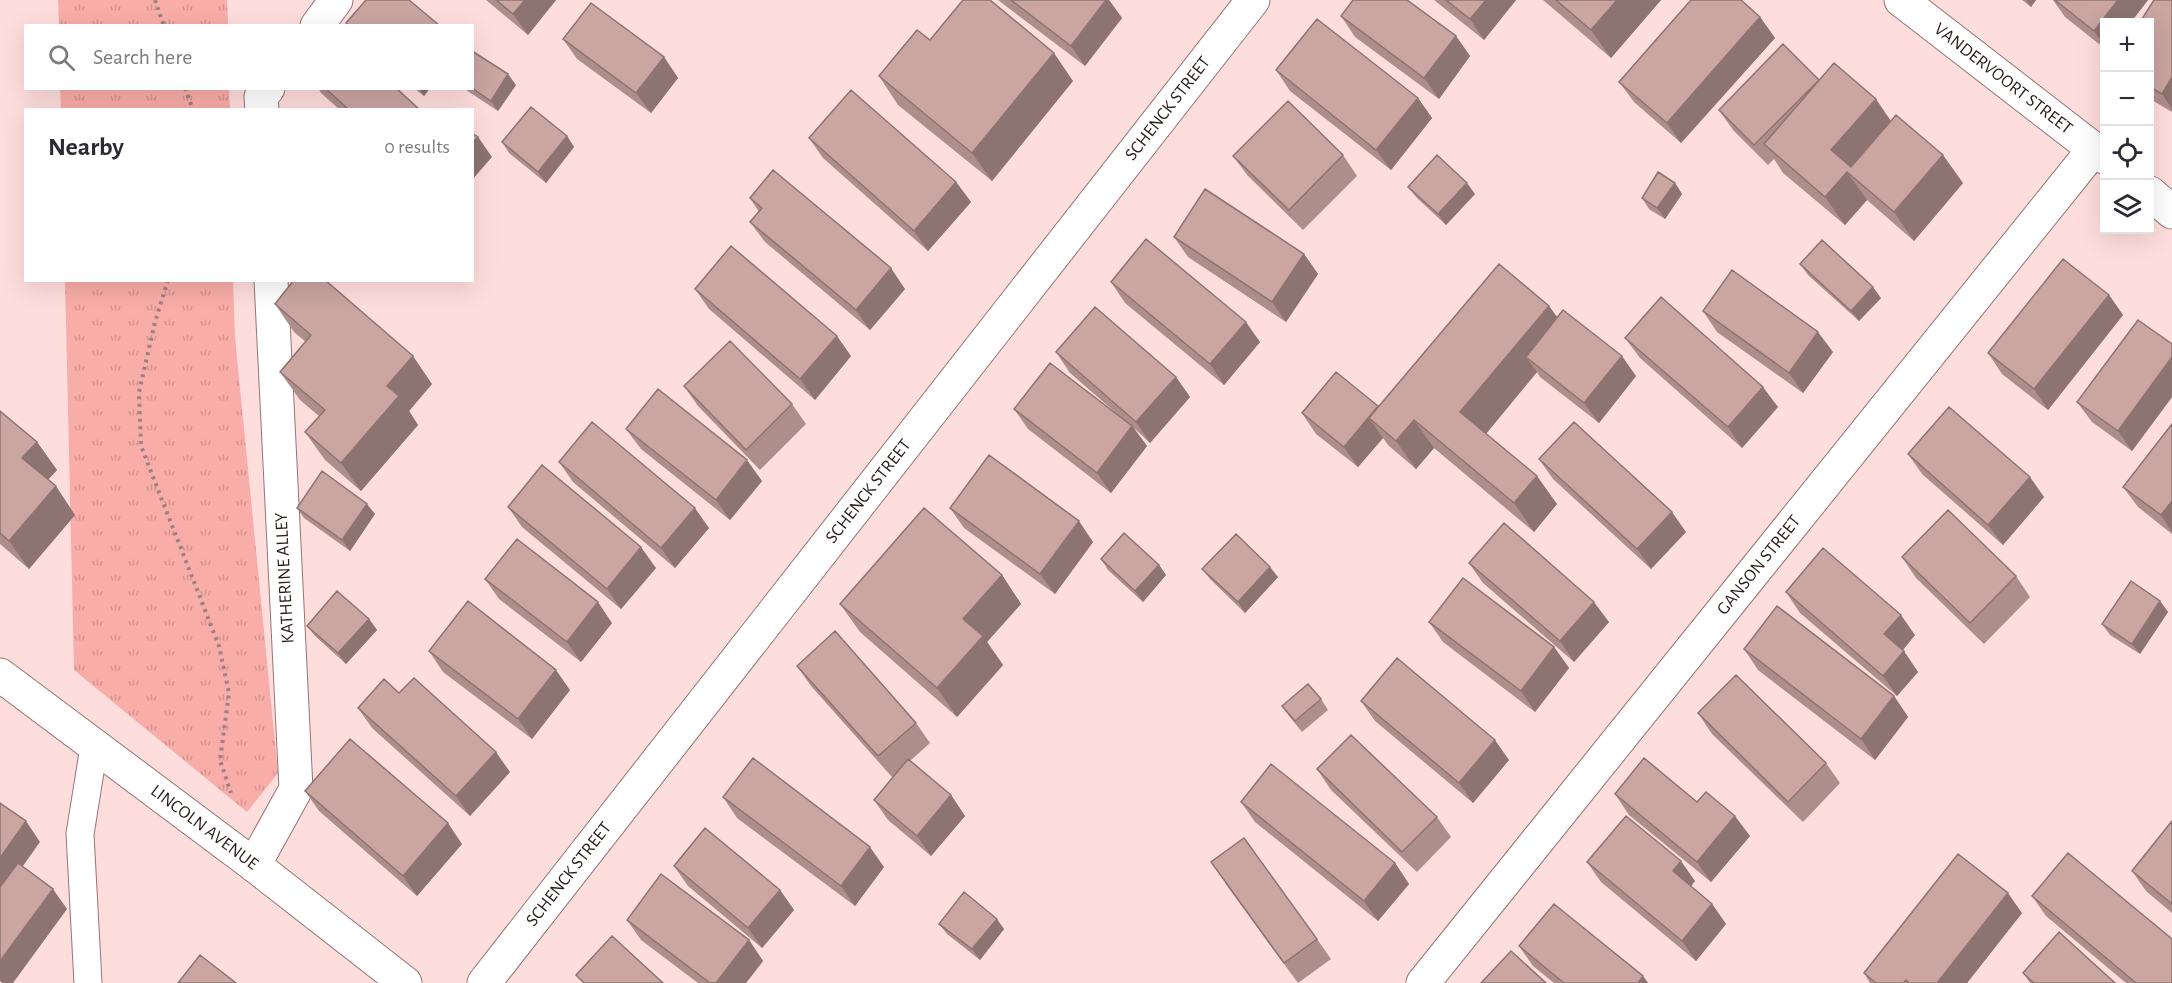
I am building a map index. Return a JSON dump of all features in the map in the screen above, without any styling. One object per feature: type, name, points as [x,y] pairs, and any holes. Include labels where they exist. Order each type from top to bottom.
[{"type":"street","points":[[318,24],[336,0]]},
{"type":"street","name":"SCHENCK STREET","points":[[484,983],[1253,0]]},
{"type":"street","name":"VANDERVOORT STREET","points":[[1901,0],[2099,153]]},
{"type":"street","name":"GANSON STREET","points":[[1423,983],[2099,153]]},
{"type":"street","points":[[2154,197],[2172,212]]},
{"type":"street","name":"KATHERINE ALLEY","points":[[254,865],[296,789],[270,282]]},
{"type":"street","name":"LINCOLN AVENUE","points":[[0,675],[254,865],[405,983]]},
{"type":"lane","points":[[88,983],[80,834],[94,747]]},
{"type":"path","points":[[156,0],[163,24]]},
{"type":"path","points":[[186,90],[192,108]]},
{"type":"path","points":[[167,282],[155,322],[139,392],[141,446],[219,646],[229,693],[220,760],[234,802]]},
{"type":"green space","points":[[58,0],[227,0],[228,24],[59,24]]},
{"type":"green space","points":[[60,90],[229,90],[230,108],[61,108]]},
{"type":"green space","points":[[65,282],[233,282],[235,337],[278,773],[247,812],[74,670]]},
{"type":"building","points":[[366,0],[409,0],[438,24],[347,24]]},
{"type":"building","points":[[496,0],[525,0],[513,14]]},
{"type":"building","points":[[963,0],[990,0],[1054,53],[972,153],[879,76],[917,30],[930,40]]},
{"type":"building","points":[[1011,0],[1106,0],[1071,46]]},
{"type":"building","points":[[1353,0],[1407,0],[1456,36],[1424,78],[1341,16]]},
{"type":"building","points":[[1446,0],[1486,0],[1470,19]]},
{"type":"building","points":[[1556,0],[1617,0],[1591,30]]},
{"type":"building","points":[[1691,0],[1741,0],[1760,17],[1667,123],[1619,82]]},
{"type":"building","points":[[2055,0],[2118,0],[2104,18],[2100,18],[2100,23],[2094,31]]},
{"type":"building","points":[[2154,0],[2172,0],[2172,77],[2162,94],[2154,89],[2154,18],[2143,18]]},
{"type":"building","points":[[591,3],[664,57],[636,93],[563,39]]},
{"type":"building","points":[[1317,19],[1418,98],[1376,150],[1276,70]]},
{"type":"building","points":[[1783,44],[1819,80],[1754,145],[1719,110]]},
{"type":"building","points":[[474,52],[508,74],[491,101],[474,89]]},
{"type":"building","points":[[1834,63],[1876,99],[1831,150],[1851,167],[1896,115],[1943,155],[1894,212],[1847,172],[1825,197],[1764,144]]},
{"type":"building","points":[[327,90],[398,90],[418,108],[347,108]]},
{"type":"building","points":[[851,90],[956,182],[914,231],[809,138]]},
{"type":"building","points":[[1288,101],[1343,155],[1289,210],[1233,156]]},
{"type":"building","points":[[531,107],[567,136],[538,172],[502,142]]},
{"type":"building","points":[[1437,155],[1467,183],[1438,214],[1408,187]]},
{"type":"building","points":[[773,170],[891,268],[856,310],[750,222],[762,208],[750,198]]},
{"type":"building","points":[[1658,172],[1675,183],[1657,208],[1642,198]]},
{"type":"building","points":[[1205,189],[1304,254],[1272,302],[1174,237]]},
{"type":"building","points":[[1146,239],[1246,322],[1210,364],[1111,282]]},
{"type":"building","points":[[1822,240],[1873,287],[1851,311],[1800,264]]},
{"type":"building","points":[[731,246],[837,336],[800,379],[695,289]]},
{"type":"building","points":[[2063,259],[2109,295],[2034,389],[1988,353]]},
{"type":"building","points":[[1499,264],[1549,306],[1460,412],[1537,476],[1514,503],[1414,420],[1396,441],[1369,418]]},
{"type":"building","points":[[1732,270],[1818,332],[1789,373],[1703,311]]},
{"type":"building","points":[[292,282],[327,282],[413,356],[387,386],[399,396],[341,463],[305,432],[325,410],[280,372],[311,335],[275,304]]},
{"type":"building","points":[[1661,297],[1763,387],[1728,427],[1625,338]]},
{"type":"building","points":[[1095,307],[1176,377],[1136,422],[1056,352]]},
{"type":"building","points":[[1563,310],[1622,356],[1584,403],[1526,357]]},
{"type":"building","points":[[2138,320],[2172,344],[2172,357],[2118,431],[2077,402]]},
{"type":"building","points":[[730,341],[792,404],[746,450],[684,386]]},
{"type":"building","points":[[1050,363],[1132,426],[1097,473],[1014,409]]},
{"type":"building","points":[[1336,372],[1378,406],[1344,447],[1302,413]]},
{"type":"building","points":[[658,389],[747,460],[716,500],[626,429]]},
{"type":"building","points":[[1949,407],[2030,477],[1988,525],[1908,454]]},
{"type":"building","points":[[0,411],[37,442],[22,458],[56,486],[9,541],[0,533]]},
{"type":"building","points":[[592,422],[695,508],[661,548],[559,462]]},
{"type":"building","points":[[1574,422],[1672,512],[1637,549],[1539,459]]},
{"type":"building","points":[[2172,424],[2172,501],[2161,515],[2123,487]]},
{"type":"building","points":[[989,455],[1079,521],[1040,574],[950,508]]},
{"type":"building","points":[[542,465],[641,547],[607,589],[508,507]]},
{"type":"building","points":[[322,471],[367,504],[342,540],[297,508]]},
{"type":"building","points":[[924,508],[1002,575],[963,619],[983,636],[937,688],[840,604]]},
{"type":"building","points":[[1948,510],[2016,576],[1970,623],[1902,557]]},
{"type":"building","points":[[1504,523],[1594,602],[1560,641],[1469,563]]},
{"type":"building","points":[[1124,533],[1159,565],[1135,591],[1101,559]]},
{"type":"building","points":[[1236,534],[1270,567],[1238,602],[1202,569]]},
{"type":"building","points":[[517,539],[598,602],[567,642],[485,579]]},
{"type":"building","points":[[1823,548],[1901,615],[1884,634],[1904,651],[1883,676],[1786,592]]},
{"type":"building","points":[[1463,578],[1554,647],[1521,691],[1429,622]]},
{"type":"building","points":[[2131,581],[2160,601],[2132,644],[2102,624]]},
{"type":"building","points":[[337,591],[369,619],[338,653],[307,626]]},
{"type":"building","points":[[468,601],[556,670],[518,719],[429,651]]},
{"type":"building","points":[[1777,606],[1894,696],[1861,739],[1744,649]]},
{"type":"building","points":[[835,631],[916,723],[878,756],[797,666]]},
{"type":"building","points":[[1397,658],[1495,740],[1459,783],[1361,701]]},
{"type":"building","points":[[1736,675],[1826,763],[1788,802],[1698,713]]},
{"type":"building","points":[[414,678],[496,752],[456,796],[358,708],[384,679],[399,693]]},
{"type":"building","points":[[1308,684],[1321,699],[1295,721],[1282,706]]},
{"type":"building","points":[[1351,735],[1437,817],[1402,852],[1317,769]]},
{"type":"building","points":[[350,739],[448,823],[403,876],[305,791]]},
{"type":"building","points":[[753,758],[870,847],[841,886],[723,797]]},
{"type":"building","points":[[1644,758],[1697,802],[1706,792],[1735,816],[1697,862],[1615,794]]},
{"type":"building","points":[[908,759],[951,795],[917,836],[874,800]]},
{"type":"building","points":[[1271,764],[1395,863],[1364,901],[1241,802]]},
{"type":"building","points":[[0,803],[26,821],[0,858]]},
{"type":"building","points":[[1626,816],[1681,861],[1673,871],[1712,904],[1682,941],[1587,862]]},
{"type":"building","points":[[2172,821],[2172,904],[2132,871]]},
{"type":"building","points":[[705,828],[780,890],[748,928],[674,866]]},
{"type":"building","points":[[1244,838],[1317,939],[1284,963],[1211,862]]},
{"type":"building","points":[[2068,853],[2172,939],[2172,983],[2136,983],[2032,896]]},
{"type":"building","points":[[1958,854],[2008,893],[1937,983],[1909,983],[1906,980],[1904,983],[1876,983],[1864,973]]},
{"type":"building","points":[[18,863],[53,889],[0,961],[0,887]]},
{"type":"building","points":[[661,874],[749,940],[716,983],[710,983],[627,920]]},
{"type":"building","points":[[964,892],[997,919],[972,949],[939,924]]},
{"type":"building","points":[[1554,904],[1643,976],[1638,983],[1564,983],[1519,946]]},
{"type":"building","points":[[2059,932],[2115,983],[2034,983],[2023,973]]},
{"type":"building","points":[[612,936],[663,983],[584,983],[576,975]]},
{"type":"building","points":[[1511,951],[1546,983],[1481,983]]},
{"type":"building","points":[[200,955],[236,983],[178,983]]}]
